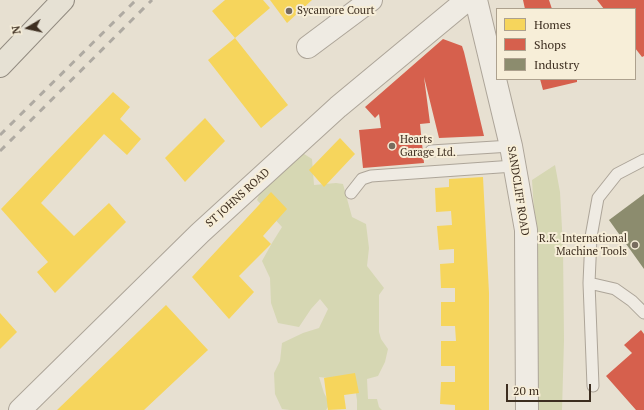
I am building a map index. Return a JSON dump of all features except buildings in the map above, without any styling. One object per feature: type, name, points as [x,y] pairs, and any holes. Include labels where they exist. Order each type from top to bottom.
[{"type":"main road","points":[[0,66],[62,0]]},
{"type":"street","points":[[308,47],[371,0]]},
{"type":"street","name":"ST JOHNS ROAD","points":[[20,410],[200,232],[338,107],[467,0]]},
{"type":"street","name":"SANDCLIFF ROAD","points":[[476,0],[512,156],[526,230],[527,410]]},
{"type":"lane","points":[[431,151],[512,156]]},
{"type":"lane","points":[[351,193],[362,179],[371,176],[512,156]]},
{"type":"lane","points":[[593,386],[589,283],[591,237],[598,198],[617,174],[644,160]]},
{"type":"lane","points":[[589,283],[615,290],[632,301],[644,313]]},
{"type":"green space","points":[[301,152],[312,159],[314,185],[336,183],[343,184],[352,217],[366,224],[369,248],[367,266],[384,288],[379,295],[379,332],[381,339],[388,349],[385,362],[378,376],[367,379],[368,399],[377,399],[379,407],[382,410],[357,410],[354,381],[319,377],[324,393],[330,404],[326,410],[282,409],[275,394],[274,373],[280,361],[282,343],[303,333],[319,328],[328,309],[320,299],[299,327],[278,323],[271,303],[270,278],[262,261],[282,227],[257,200],[264,182]]},
{"type":"green space","points":[[555,165],[560,192],[563,247],[564,340],[562,410],[536,410],[537,258],[532,180]]},
{"type":"railway","points":[[0,135],[136,0]]},
{"type":"railway","points":[[0,151],[152,0]]},
{"type":"place","name":"Sycamore Court","points":[[289,11]]},
{"type":"place","name":"Hearts Garage Ltd.","points":[[392,146]]},
{"type":"place","name":"R.K. International Machine Tools","points":[[635,245]]}]
